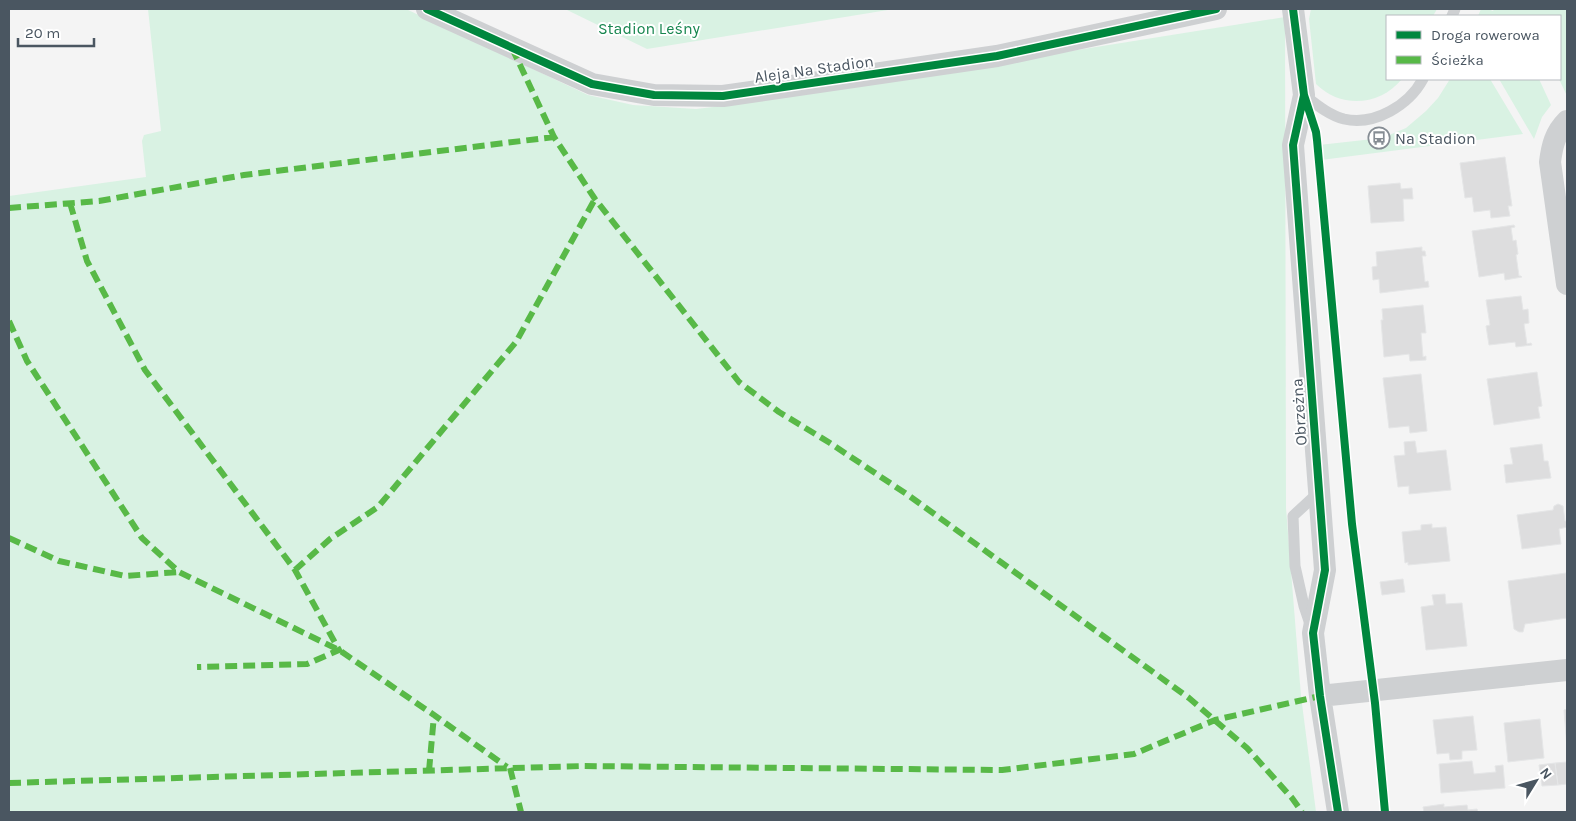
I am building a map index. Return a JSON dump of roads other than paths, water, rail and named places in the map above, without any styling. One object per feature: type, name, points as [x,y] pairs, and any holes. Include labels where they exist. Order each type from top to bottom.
[{"type":"street","name":"Aleja Na Stadion","points":[[427,9],[592,84],[654,95],[723,96],[997,56],[1216,9]]},
{"type":"street","name":"Obrzeżna","points":[[1293,9],[1304,96],[1293,145],[1325,570],[1313,633],[1320,696],[1338,812]]},
{"type":"street","points":[[1567,121],[1557,133],[1550,162],[1567,284]]},
{"type":"street","points":[[1320,696],[1567,670]]},
{"type":"lane","points":[[1304,96],[1331,114],[1345,119],[1370,118],[1387,112],[1403,103],[1422,80]]},
{"type":"place","name":"Na Stadion","points":[[1379,138]]},
{"type":"park label","name":"Stadion Leśny","points":[[649,28]]}]
